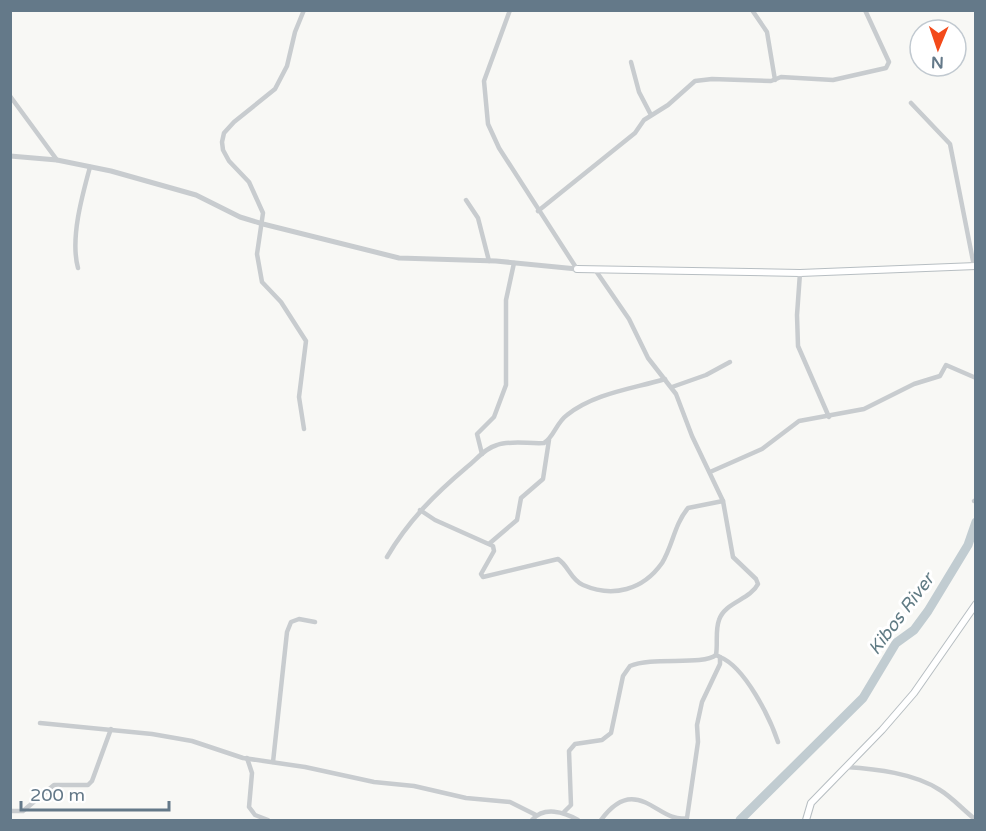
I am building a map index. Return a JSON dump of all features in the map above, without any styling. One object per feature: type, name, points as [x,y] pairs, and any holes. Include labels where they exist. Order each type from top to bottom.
[{"type":"main road","points":[[577,269],[800,273],[975,266]]},
{"type":"main road","points":[[806,820],[811,803],[882,730],[914,693],[975,604]]},
{"type":"street","points":[[304,10],[287,66],[274,89],[234,122],[224,133],[222,142],[222,150],[249,182],[258,198],[263,224],[257,254],[262,282],[281,302],[306,341],[299,397],[304,429]]},
{"type":"street","points":[[501,10],[509,13],[484,81],[483,95],[491,134],[577,269]]},
{"type":"street","points":[[752,10],[768,32],[775,80]]},
{"type":"street","points":[[538,211],[635,133],[644,120],[695,81],[775,80],[781,77],[840,79],[887,67],[889,62],[865,10]]},
{"type":"street","points":[[631,62],[639,92],[651,116]]},
{"type":"street","points":[[10,96],[57,160]]},
{"type":"street","points":[[911,103],[950,144],[975,266]]},
{"type":"street","points":[[10,156],[57,160],[90,167],[196,195],[240,217],[263,224],[399,258],[489,261],[577,269]]},
{"type":"street","points":[[78,268],[75,255],[76,231],[90,167]]},
{"type":"street","points":[[466,200],[478,218],[489,261]]},
{"type":"street","points":[[482,454],[477,434],[494,417],[506,386],[506,300],[514,263]]},
{"type":"street","points":[[596,271],[629,319],[648,358],[672,387],[723,501],[733,557],[756,579],[758,584],[755,590],[722,614],[717,626],[720,664],[702,702],[697,725],[698,742],[687,818],[678,818],[643,802],[625,800],[618,803],[601,820]]},
{"type":"street","points":[[800,273],[797,315],[798,346],[829,417]]},
{"type":"street","points":[[672,387],[706,375],[730,362]]},
{"type":"street","points":[[710,472],[762,449],[799,420],[829,417],[864,409],[914,384],[940,376],[946,365],[975,378]]},
{"type":"street","points":[[490,543],[517,520],[521,498],[543,479],[549,440],[558,422],[578,408],[632,387],[665,379]]},
{"type":"street","points":[[387,557],[404,529],[420,510],[482,454],[497,444],[544,443],[549,440]]},
{"type":"street","points":[[420,510],[435,520],[490,543],[494,551],[485,566],[483,577],[558,559],[570,575],[582,585],[609,592],[629,591],[662,563],[675,526],[688,508],[723,501]]},
{"type":"street","points":[[273,762],[286,633],[291,622],[299,619],[315,622]]},
{"type":"street","points":[[564,812],[571,805],[569,751],[575,744],[602,740],[611,733],[623,676],[630,666],[672,659],[709,659],[718,656],[729,662],[751,689],[766,714],[778,742]]},
{"type":"street","points":[[40,723],[111,729],[192,741],[247,758],[374,783],[414,786],[466,798],[510,802],[537,815],[564,812],[578,820]]},
{"type":"street","points":[[10,811],[23,811],[54,785],[88,785],[92,780],[111,729]]},
{"type":"street","points":[[247,758],[252,779],[249,807],[255,815],[268,820]]},
{"type":"street","points":[[845,767],[887,772],[926,782],[940,790],[975,820]]},
{"type":"street","points":[[532,820],[537,815]]},
{"type":"waterway","name":"Kibos River","points":[[740,820],[863,698],[896,643],[914,630],[928,611],[968,545],[976,522]]}]
